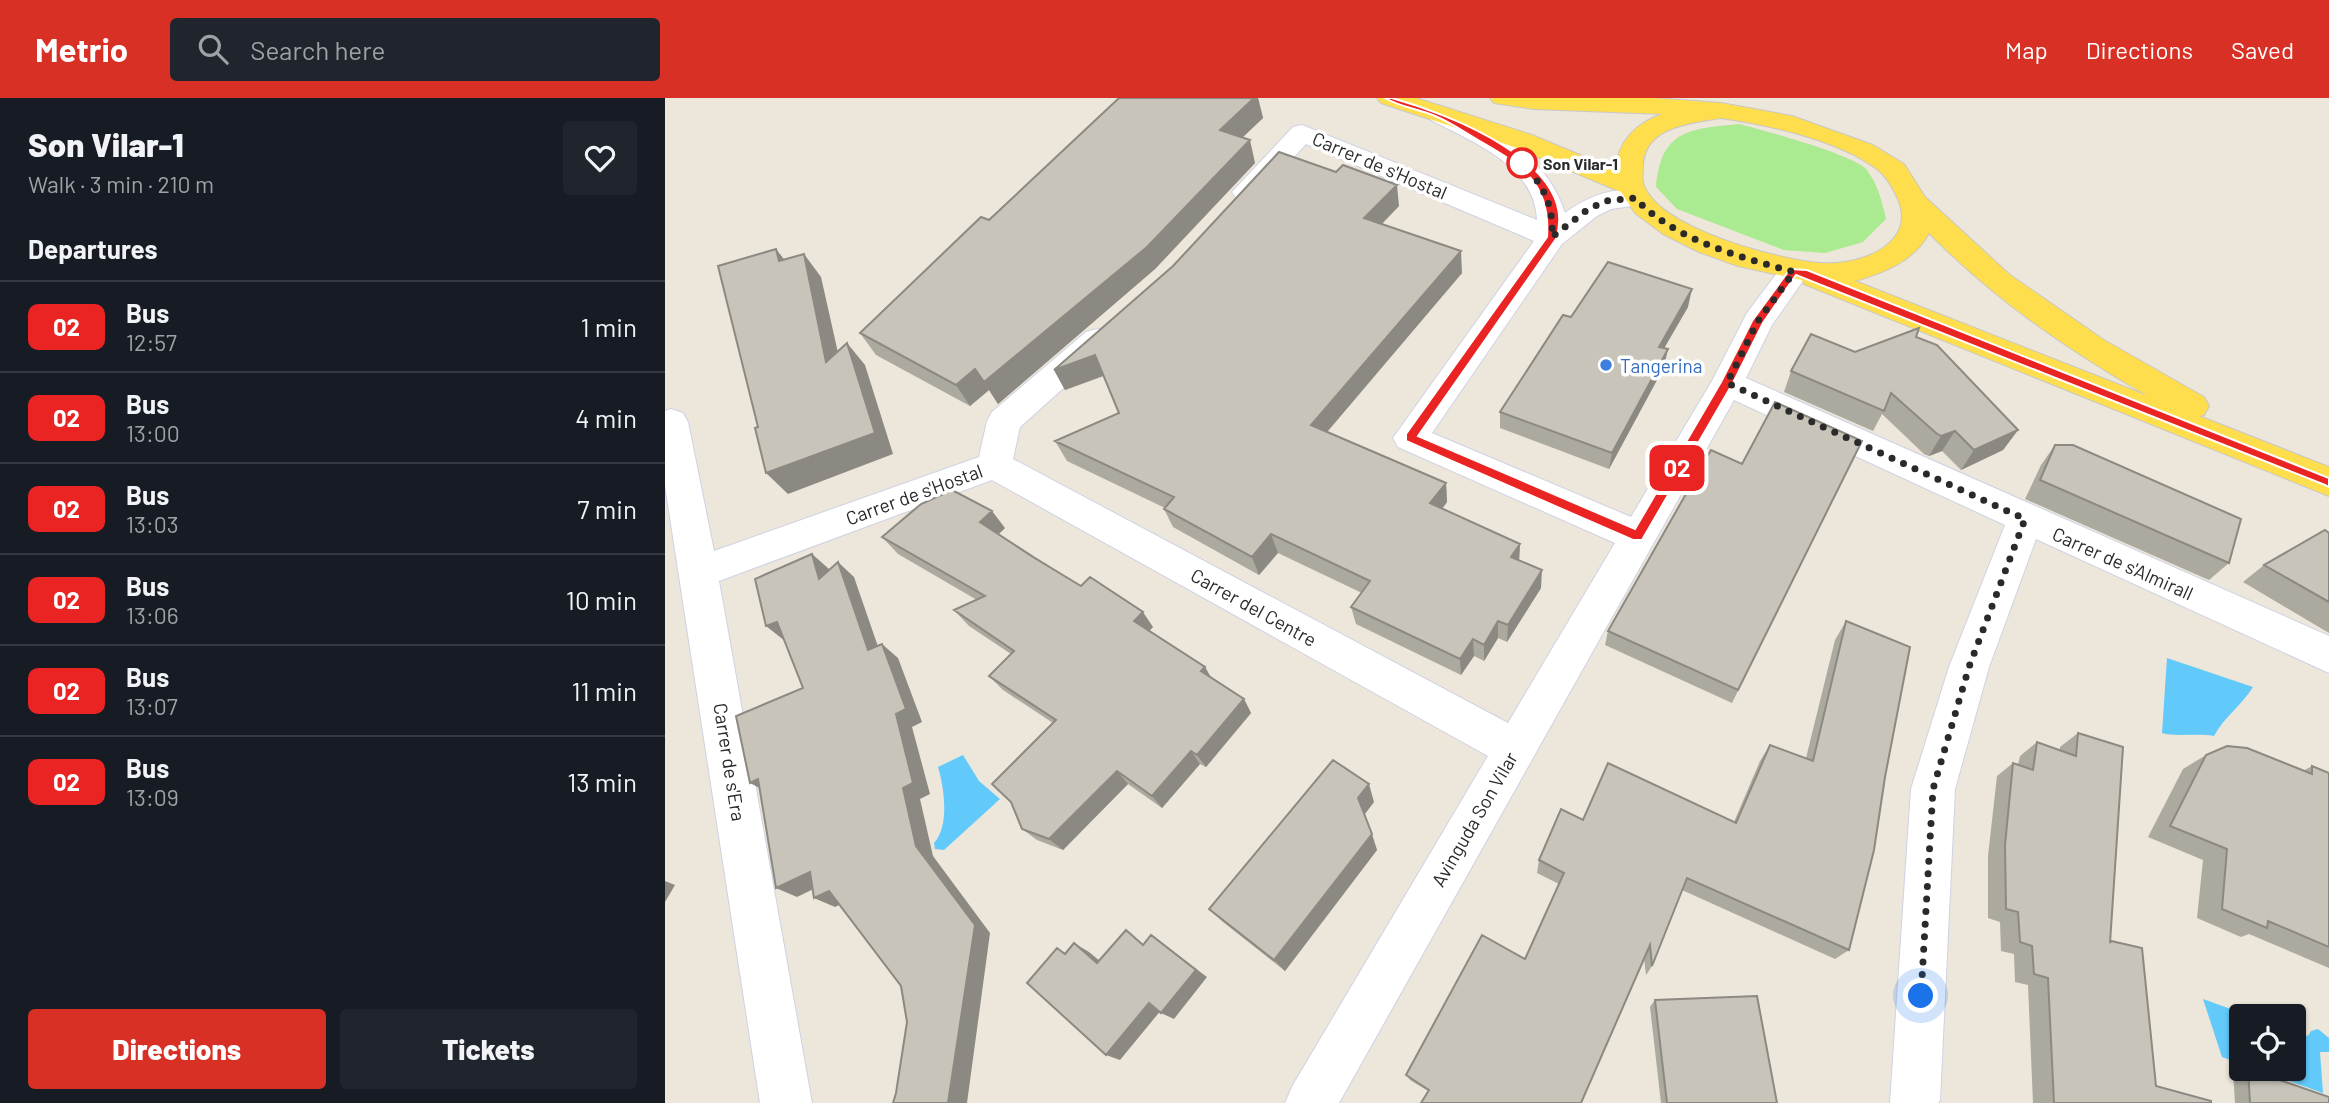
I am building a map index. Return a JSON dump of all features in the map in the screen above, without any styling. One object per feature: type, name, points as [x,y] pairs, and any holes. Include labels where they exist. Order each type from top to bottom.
[{"type":"main road","points":[[1389,98],[1524,141],[1632,192]]},
{"type":"main road","points":[[1503,98],[1565,104],[1719,111],[1786,122],[1855,147],[1891,167],[1913,201],[1997,281],[2102,355],[2329,480]]},
{"type":"main road","points":[[1719,111],[1667,120],[1639,138],[1626,168],[1632,192],[1648,212],[1670,226],[1761,263],[1798,272],[2329,480]]},
{"type":"main road","points":[[1798,272],[1847,273],[1887,258],[1906,245],[1914,234],[1917,214],[1913,201]]},
{"type":"street","points":[[1440,114],[1517,158],[1536,176],[1550,201],[1552,237]]},
{"type":"street","name":"Carrer de s'Hostal","points":[[1222,218],[1302,133],[1552,237]]},
{"type":"street","points":[[1632,192],[1587,210],[1552,237],[1410,438],[1637,536]]},
{"type":"street","name":"Avinguda Son Vilar","points":[[1311,1103],[1727,383],[1758,321],[1798,272]]},
{"type":"street","name":"Carrer de s'Hostal","points":[[699,572],[994,465],[1004,421],[1117,323]]},
{"type":"street","name":"Carrer de s'Almirall","points":[[1727,383],[2329,655]]},
{"type":"street","name":"Carrer de s'Era","points":[[671,422],[699,572],[786,1103]]},
{"type":"street","name":"Carrer del Centre","points":[[994,465],[1514,748]]},
{"type":"street","points":[[1914,1100],[1933,789],[1969,667],[2025,519]]},
{"type":"green space","points":[[1739,124],[1806,143],[1857,163],[1866,169],[1874,181],[1886,219],[1863,242],[1825,253],[1784,250],[1677,209],[1656,187],[1659,168],[1671,143],[1692,131]]},
{"type":"water","points":[[2167,658],[2253,687],[2214,736],[2162,733]]},
{"type":"water","points":[[963,755],[979,781],[1000,799],[944,850],[935,849],[934,843],[939,836],[944,817],[944,795],[938,767]]},
{"type":"water","points":[[2203,999],[2229,1008],[2229,1059],[2222,1057]]},
{"type":"water","points":[[2318,1029],[2329,1038],[2329,1052],[2320,1052],[2323,1093],[2290,1081],[2306,1081],[2306,1035]]},
{"type":"building","points":[[1119,98],[1254,98],[1220,130],[1250,140],[1147,247],[984,382],[975,369],[956,385],[860,333],[981,217],[989,220]]},
{"type":"building","points":[[1279,152],[1336,172],[1343,165],[1397,185],[1364,218],[1461,251],[1311,425],[1446,483],[1430,503],[1520,544],[1511,557],[1542,570],[1508,625],[1498,621],[1484,645],[1473,639],[1460,659],[1351,607],[1370,581],[1271,534],[1252,557],[1164,509],[1174,497],[1055,441],[1119,413],[1095,355],[1054,370],[1173,266]]},
{"type":"building","points":[[776,249],[779,261],[804,254],[826,362],[847,343],[875,433],[766,473],[755,428],[758,427],[718,266]]},
{"type":"building","points":[[1608,262],[1692,289],[1659,347],[1668,349],[1612,453],[1500,412],[1563,315],[1571,317]]},
{"type":"building","points":[[1919,328],[1916,337],[1937,345],[2018,430],[1974,450],[1955,431],[1941,436],[1936,433],[1891,393],[1884,411],[1791,371],[1811,334],[1855,352]]},
{"type":"building","points":[[1775,402],[1862,441],[1738,690],[1608,631],[1711,450],[1742,464]]},
{"type":"building","points":[[2055,445],[2073,445],[2241,519],[2229,563],[2040,480]]},
{"type":"building","points":[[952,490],[992,511],[980,522],[1033,557],[1081,586],[1090,577],[1143,612],[1134,621],[1205,667],[1201,671],[1244,699],[1197,755],[1191,751],[1152,796],[1117,771],[1049,839],[1022,829],[1011,802],[992,784],[1056,720],[989,676],[1014,651],[954,610],[985,596],[882,537],[921,504]]},
{"type":"building","points":[[2325,530],[2329,533],[2329,602],[2264,565]]},
{"type":"building","points":[[812,554],[819,579],[838,562],[868,650],[882,644],[906,709],[896,714],[913,783],[903,788],[916,846],[975,925],[948,1103],[893,1103],[907,1022],[901,986],[829,891],[814,898],[810,872],[776,888],[758,779],[750,783],[736,716],[803,688],[777,622],[766,626],[755,579]]},
{"type":"building","points":[[1846,621],[1910,647],[1874,850],[1849,950],[1687,878],[1652,966],[1650,945],[1581,1103],[1421,1103],[1429,1090],[1406,1075],[1482,935],[1525,959],[1564,873],[1539,860],[1561,809],[1583,820],[1608,763],[1736,823],[1770,745],[1813,761]]},
{"type":"building","points":[[2078,733],[2123,747],[2110,943],[2111,941],[2142,948],[2156,1086],[2211,1103],[2054,1103],[2048,978],[2034,974],[2032,946],[2020,942],[2018,912],[2006,909],[2005,845],[2013,763],[2033,770],[2037,742],[2076,756]]},
{"type":"building","points":[[2227,746],[2247,748],[2312,774],[2312,766],[2329,773],[2329,947],[2268,921],[2267,928],[2222,909],[2227,849],[2170,826],[2206,755]]},
{"type":"building","points":[[1333,760],[1369,784],[1358,798],[1372,834],[1274,960],[1209,909]]},
{"type":"building","points":[[1126,930],[1143,945],[1151,935],[1196,970],[1161,1013],[1149,1003],[1106,1055],[1027,983],[1057,948],[1065,954],[1074,943],[1097,963]]},
{"type":"building","points":[[1757,996],[1777,1103],[1667,1103],[1655,1000]]},
{"type":"building","points":[[2249,1081],[2283,1081],[2329,1097],[2329,1103],[2250,1103]]},
{"type":"bus line","name":"02","points":[[1389,98],[1440,114],[1517,158],[1536,176],[1550,201],[1553,219],[1552,237],[1410,438],[1637,536],[1727,383],[1758,321],[1794,272],[1803,272],[2329,482]]},
{"type":"place","name":"Son Vilar-1","points":[[1522,163]]},
{"type":"place","name":"Tangerina","points":[[1606,365]]},
{"type":"route","points":[[1522,163],[1517,158],[1536,176],[1550,201],[1552,237],[1587,210],[1605,201],[1635,198],[1648,212],[1670,226],[1707,243],[1794,272],[1758,321],[1727,383],[2025,519],[1969,667],[1933,789],[1921,996]]}]
